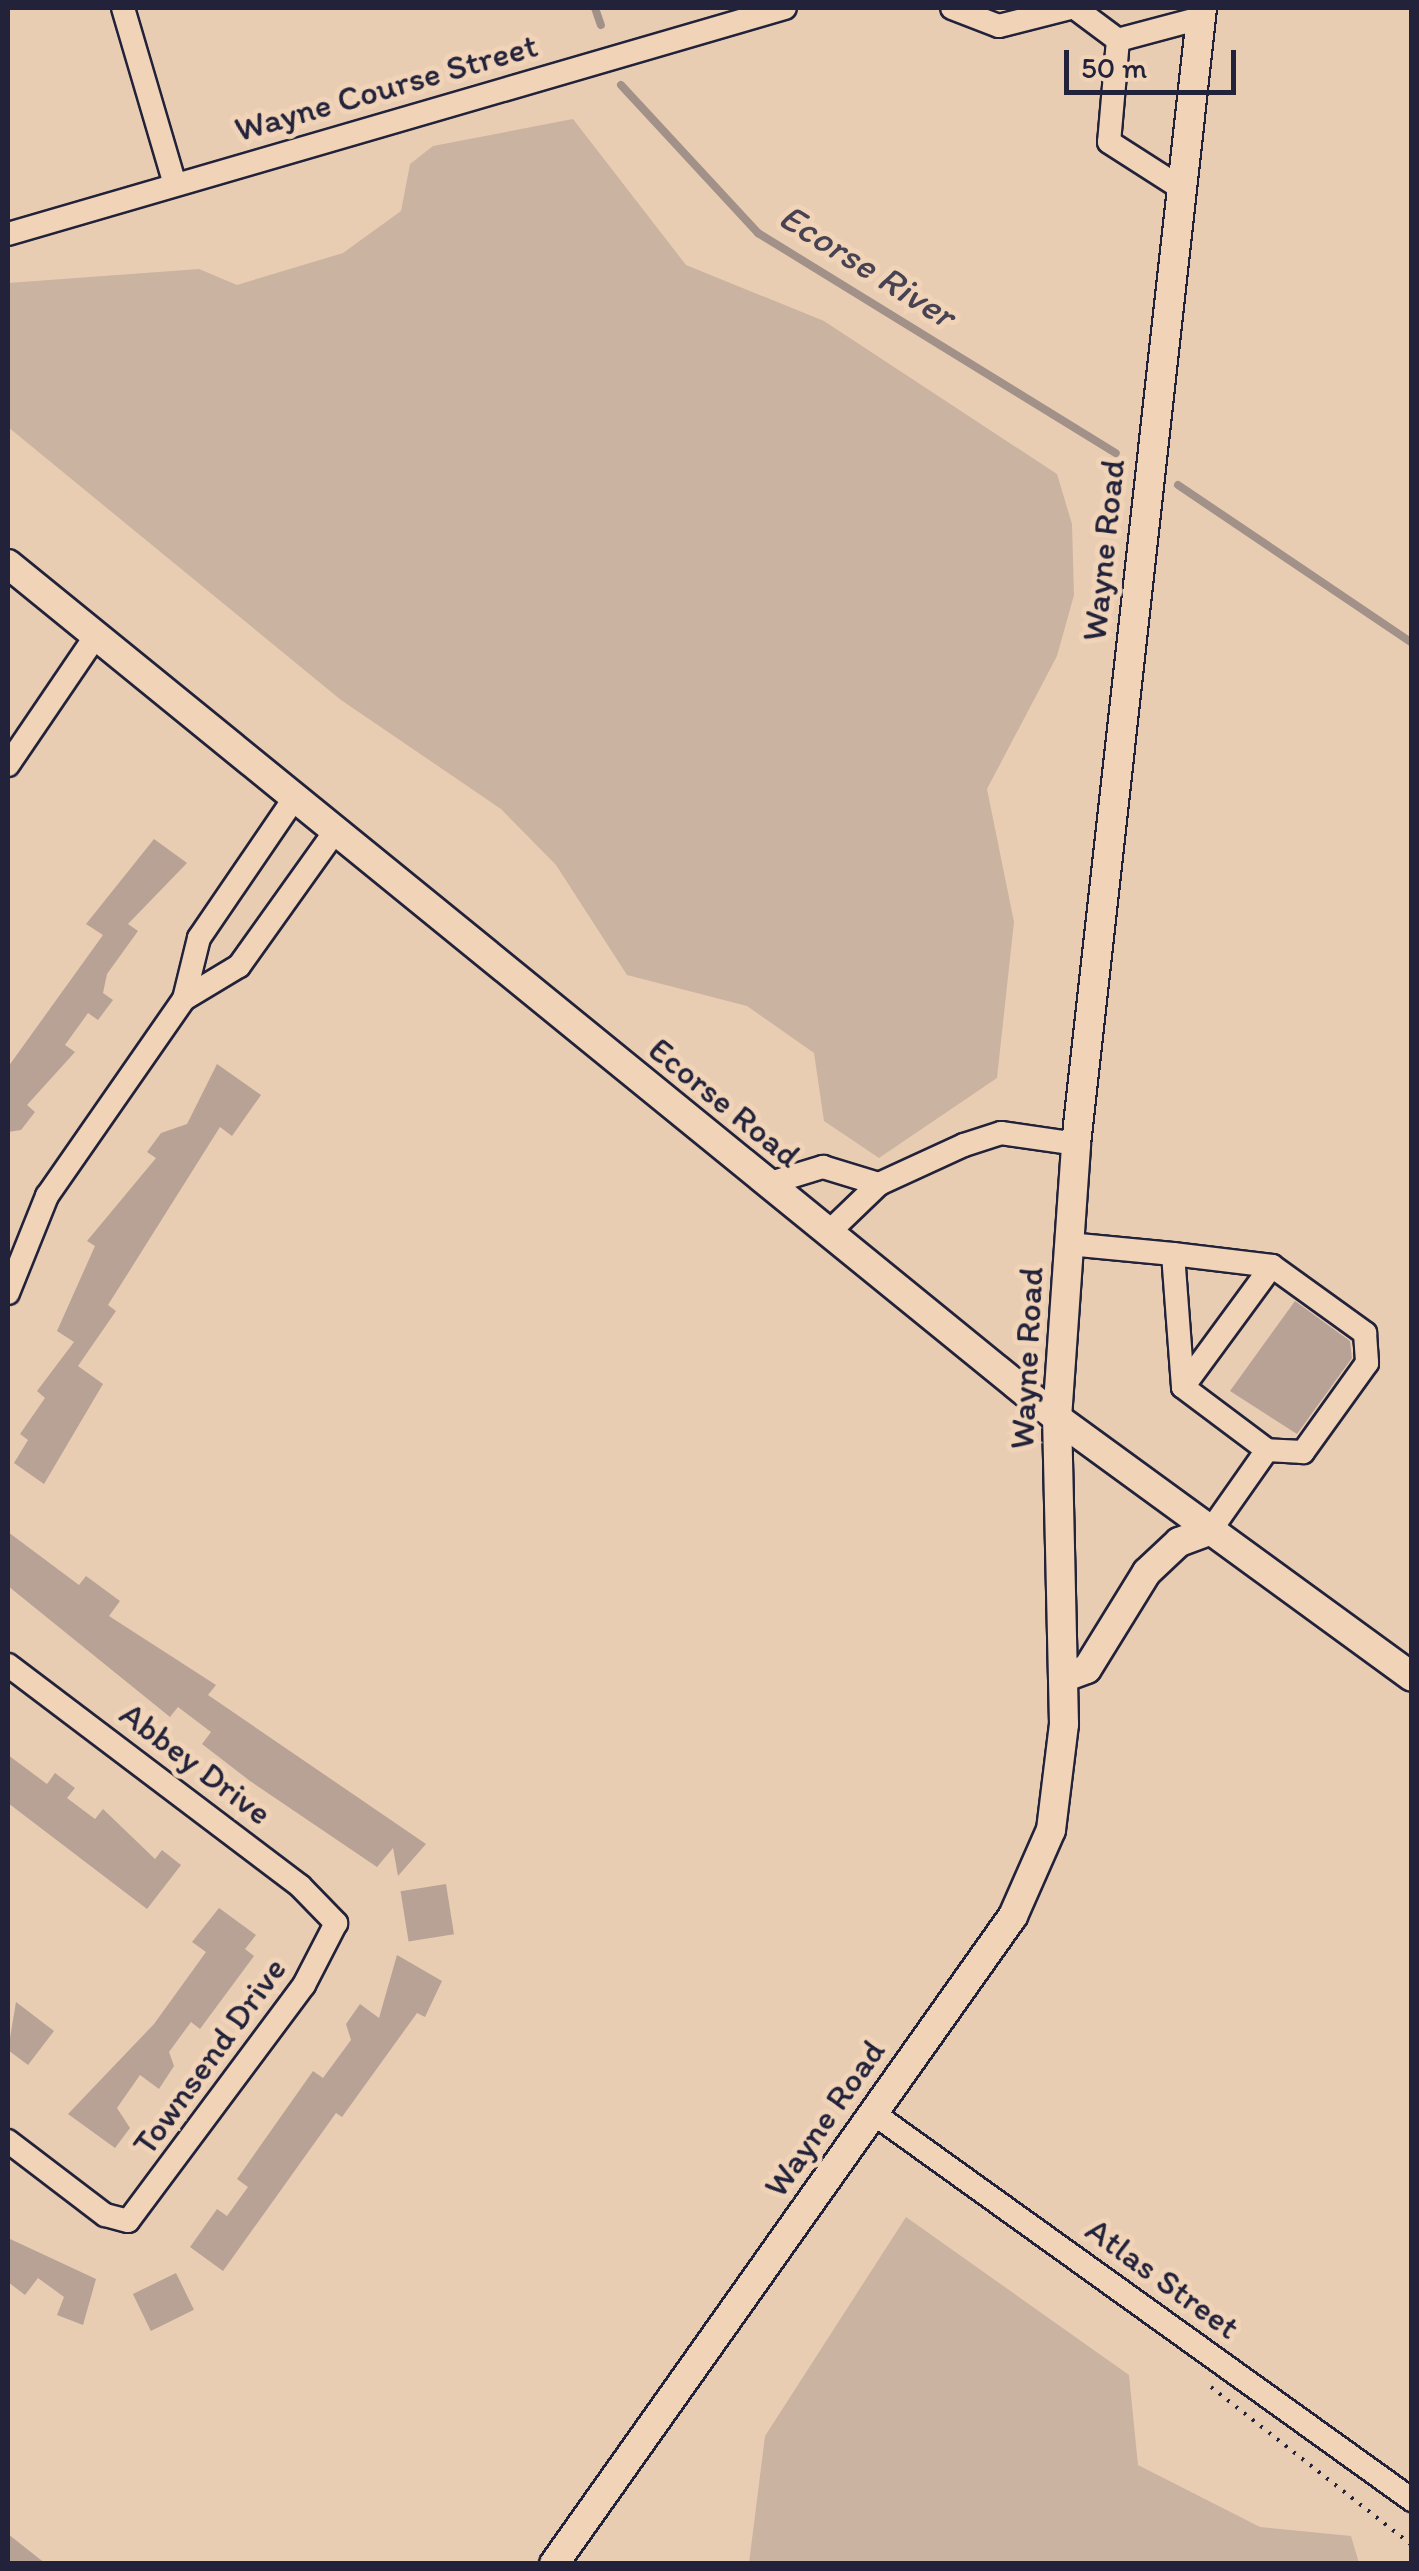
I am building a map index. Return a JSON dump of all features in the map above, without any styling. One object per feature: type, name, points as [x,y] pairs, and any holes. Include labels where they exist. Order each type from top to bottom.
[{"type":"main road","name":"Wayne Road","points":[[554,2564],[874,2113],[1036,1874],[1057,1802],[1064,1678],[1057,1418],[1076,1144],[1201,13]]},
{"type":"main road","name":"Ecorse Road","points":[[8,564],[333,834],[1057,1418],[1412,1677]]},
{"type":"main road","points":[[1064,1678],[1087,1669],[1147,1572],[1179,1542],[1210,1531]]},
{"type":"street","points":[[123,8],[175,185]]},
{"type":"street","name":"Wayne Course Street","points":[[8,234],[785,8]]},
{"type":"street","points":[[952,8],[1000,26],[1073,8],[1118,40]]},
{"type":"street","points":[[1118,40],[1201,13]]},
{"type":"street","points":[[1118,40],[1109,142],[1179,187]]},
{"type":"street","points":[[8,765],[95,637]]},
{"type":"street","points":[[8,1293],[47,1196],[184,999],[199,938],[293,800]]},
{"type":"street","points":[[184,999],[239,966],[333,834]]},
{"type":"street","points":[[828,1233],[880,1184],[1001,1133],[1076,1144]]},
{"type":"street","points":[[767,1184],[823,1166],[880,1184]]},
{"type":"street","points":[[1069,1244],[1173,1254],[1272,1266],[1366,1333],[1371,1350],[1303,1452],[1267,1450],[1184,1387],[1173,1254]]},
{"type":"street","points":[[1184,1387],[1272,1266]]},
{"type":"street","points":[[1210,1531],[1267,1450]]},
{"type":"street","name":"Abbey Drive","points":[[8,1665],[300,1886],[336,1924]]},
{"type":"street","name":"Townsend Drive","points":[[8,2141],[105,2215],[128,2222],[304,1985],[336,1924]]},
{"type":"street","name":"Atlas Street","points":[[874,2113],[1412,2500]]},
{"type":"path","points":[[1197,2376],[1412,2545]]},
{"type":"shaded area","points":[[573,119],[686,265],[824,321],[1057,474],[1072,524],[1074,595],[1057,656],[987,789],[1014,922],[997,1078],[879,1158],[824,1121],[814,1053],[747,1006],[627,975],[556,865],[501,809],[341,700],[8,427],[8,283],[199,269],[237,285],[343,253],[401,211],[410,164],[433,146]]},
{"type":"shaded area","points":[[906,2217],[1129,2375],[1138,2465],[1260,2527],[1351,2536],[1359,2563],[749,2563],[765,2436]]},
{"type":"building","points":[[154,839],[187,863],[128,924],[138,931],[107,974],[103,993],[113,1000],[98,1020],[88,1013],[65,1045],[75,1052],[27,1105],[35,1112],[21,1130],[8,1132],[8,1067],[103,935],[86,924]]},
{"type":"building","points":[[217,1064],[261,1095],[232,1136],[220,1127],[108,1305],[116,1311],[78,1366],[103,1384],[44,1484],[14,1463],[28,1440],[20,1434],[45,1398],[37,1391],[74,1342],[57,1331],[95,1246],[87,1241],[156,1158],[147,1152],[161,1133],[187,1124]]},
{"type":"building","points":[[1295,1301],[1350,1341],[1352,1358],[1297,1434],[1230,1391]]},
{"type":"building","points":[[8,1532],[79,1585],[86,1576],[120,1601],[109,1616],[216,1685],[208,1695],[426,1844],[398,1876],[393,1848],[377,1867],[250,1781],[202,1744],[211,1732],[178,1707],[170,1717],[8,1586]]},
{"type":"building","points":[[8,1755],[47,1784],[55,1773],[75,1788],[67,1798],[95,1819],[103,1809],[155,1859],[162,1850],[181,1865],[147,1909],[8,1803]]},
{"type":"building","points":[[446,1884],[454,1934],[409,1942],[401,1891]]},
{"type":"building","points":[[219,1908],[256,1935],[245,1949],[254,1956],[200,2029],[191,2022],[169,2052],[174,2066],[159,2089],[140,2075],[117,2108],[130,2128],[115,2148],[68,2114],[154,2024],[206,1952],[192,1942]]},
{"type":"building","points":[[397,1955],[442,1981],[425,2017],[417,2013],[342,2117],[336,2113],[223,2271],[190,2247],[217,2209],[227,2216],[248,2187],[237,2179],[313,2071],[323,2078],[351,2040],[346,2024],[360,2004],[379,2018]]},
{"type":"building","points":[[16,2002],[54,2031],[28,2065],[8,2050]]},
{"type":"building","points":[[8,2238],[96,2279],[83,2325],[57,2315],[64,2297],[38,2278],[25,2295],[8,2282]]},
{"type":"building","points":[[176,2273],[194,2310],[151,2331],[133,2294]]},
{"type":"building","points":[[8,2534],[46,2564],[8,2564]]},
{"type":"waterway","name":"Ecorse River","points":[[595,8],[601,25]]},
{"type":"waterway","name":"Ecorse River","points":[[621,85],[758,233],[1116,453]]},
{"type":"waterway","name":"Ecorse River","points":[[1178,485],[1412,643]]}]
